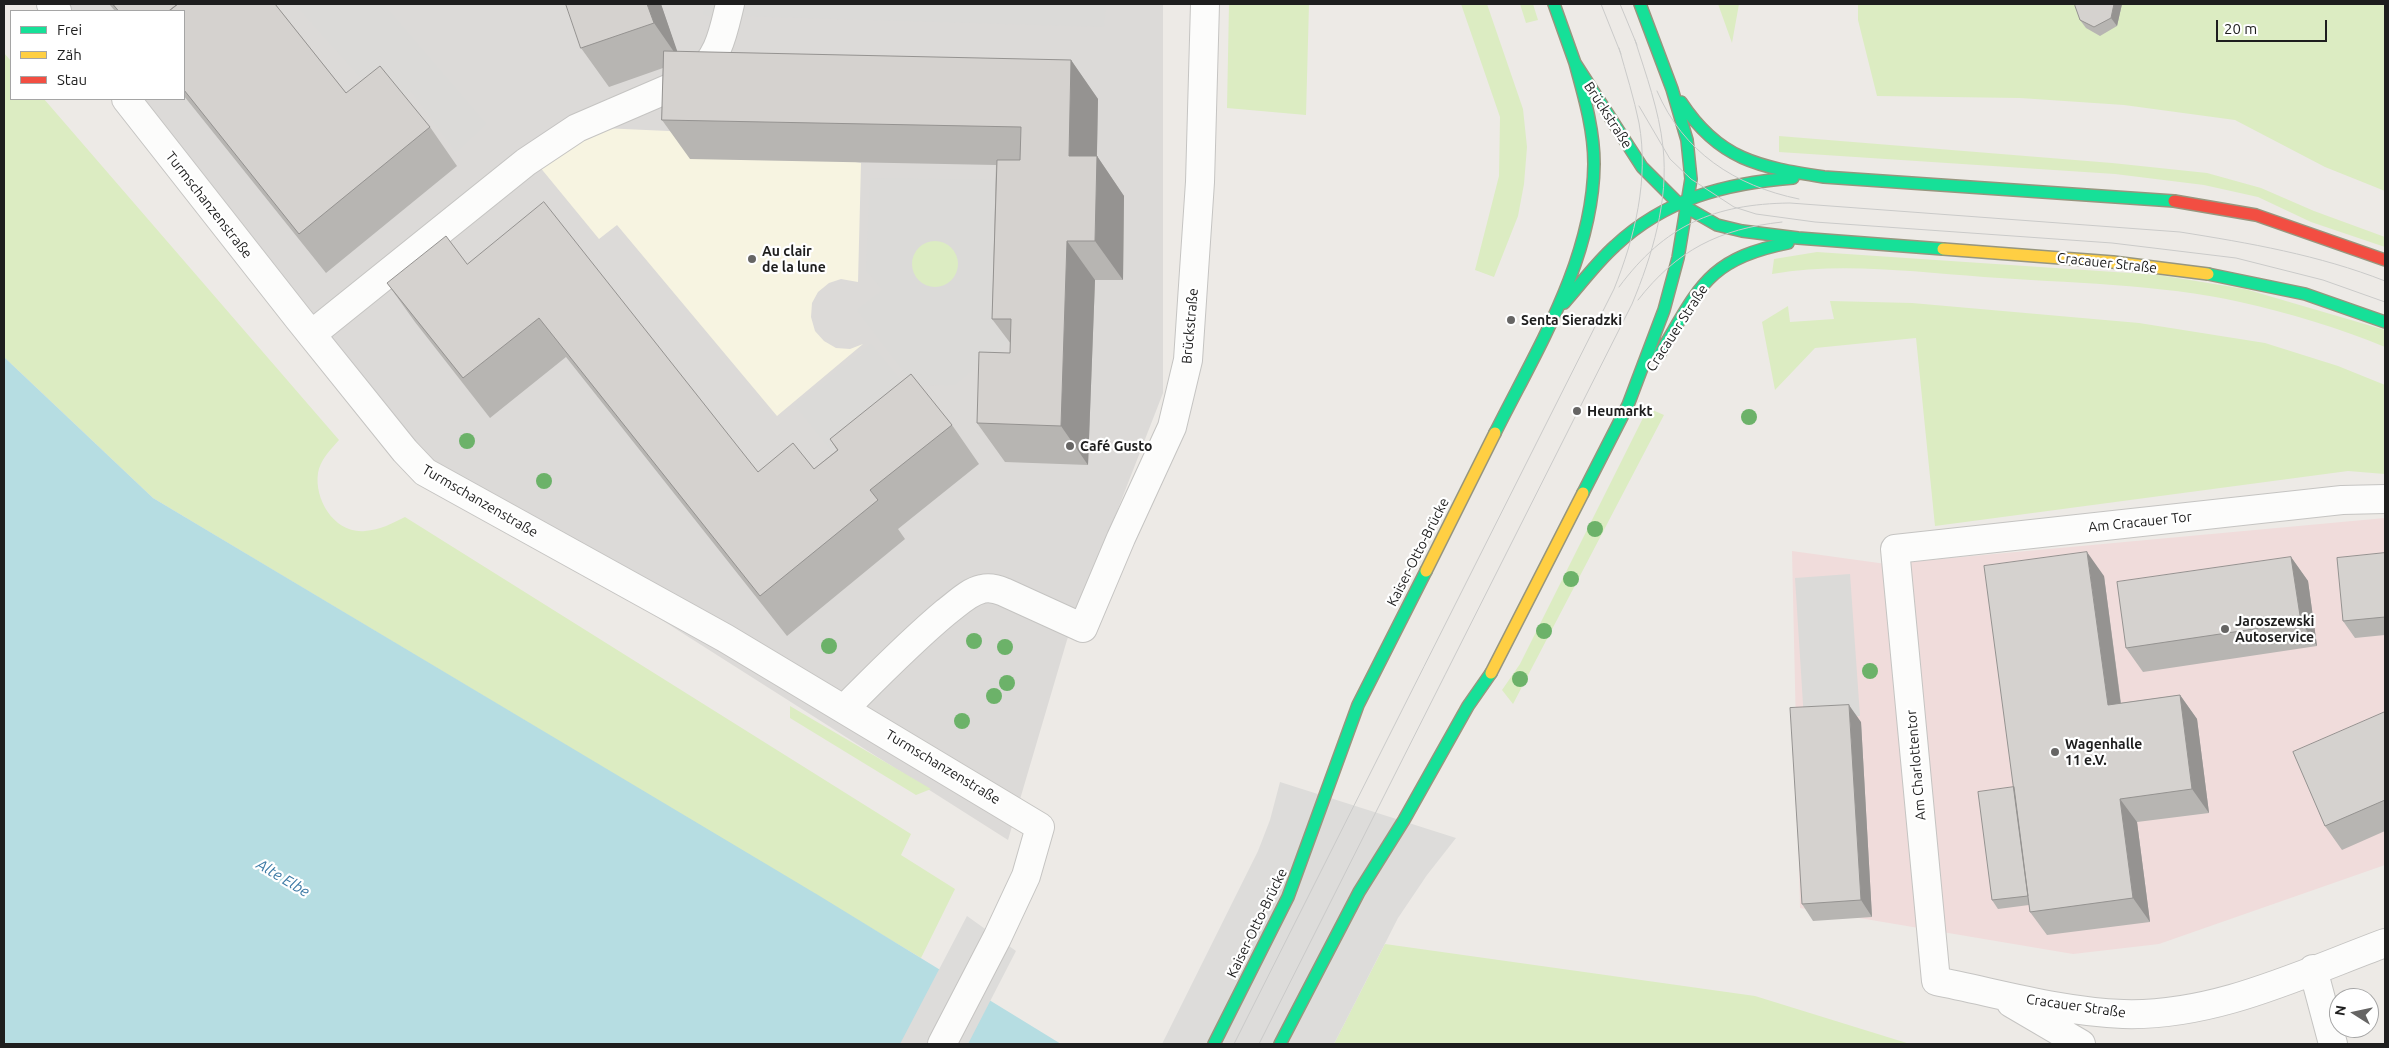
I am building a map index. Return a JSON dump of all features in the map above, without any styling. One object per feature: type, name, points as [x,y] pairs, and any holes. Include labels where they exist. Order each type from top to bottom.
[{"type":"main road","name":"Brückstraße","points":[[1554,4],[1575,63],[1642,167],[1677,202],[1702,218]]},
{"type":"main road","points":[[1280,1044],[1340,926],[1404,820],[1468,706],[1494,667],[1628,405],[1664,310],[1678,258],[1691,179],[1687,140],[1672,89],[1640,4]]},
{"type":"main road","name":"Kaiser-Otto-Brücke","points":[[1214,1044],[1288,897],[1358,705],[1555,314],[1582,242],[1591,201],[1594,163],[1591,123],[1575,63]]},
{"type":"main road","points":[[1672,89],[1700,128],[1723,148],[1745,161],[1780,170],[1824,177],[2114,195],[2186,202],[2256,215],[2385,260]]},
{"type":"main road","points":[[1555,314],[1613,247],[1634,229],[1677,202],[1707,191],[1780,179],[1824,177]]},
{"type":"main road","name":"Cracauer Straße","points":[[1702,218],[1733,230],[1821,240],[2114,262],[2227,276],[2305,294],[2385,322]]},
{"type":"main road","name":"Cracauer Straße","points":[[1628,405],[1705,284],[1723,265],[1741,255],[1767,247],[1795,241],[1821,240]]},
{"type":"street","points":[[312,334],[526,162],[558,139],[693,78],[703,70],[717,51],[730,4]]},
{"type":"street","name":"Brückstraße","points":[[845,708],[919,635],[972,592],[983,588],[1000,590],[1083,628],[1121,538],[1172,427],[1188,360],[1200,182],[1205,4]]},
{"type":"street","name":"Turmschanzenstraße","points":[[127,100],[312,334],[405,450],[425,472],[655,598],[845,708],[1040,827],[1026,876],[997,938],[942,1044]]},
{"type":"street","name":"Am Cracauer Tor","points":[[1895,549],[2342,500],[2385,500]]},
{"type":"street","name":"Am Charlottentor","points":[[1895,549],[1936,981]]},
{"type":"street","name":"Cracauer Straße","points":[[1936,981],[2102,1013],[2146,1014],[2223,1002],[2385,943]]},
{"type":"street","points":[[2313,969],[2333,1044]]},
{"type":"street","points":[[1993,992],[2081,1044]]},
{"type":"shaded area","points":[[65,4],[1163,4],[1163,393],[1067,640],[1008,840],[429,472],[140,100],[185,100],[185,10],[69,10]]},
{"type":"shaded area","points":[[295,4],[383,4],[486,124],[456,152],[411,91],[388,108]]},
{"type":"shaded area","points":[[704,4],[1106,4],[1104,27],[703,15]]},
{"type":"shaded area","name":"Au clair de la lune","points":[[602,128],[690,132],[861,163],[858,282],[841,279],[829,283],[818,292],[812,303],[811,317],[815,331],[824,341],[836,348],[850,349],[863,344],[777,416],[617,225],[599,239],[539,166]]},
{"type":"shaded area","points":[[870,178],[1016,180],[1008,342],[954,385],[915,386],[857,310],[883,290],[866,270]]},
{"type":"shaded area","points":[[871,344],[923,408],[847,470],[795,405]]},
{"type":"shaded area","points":[[2385,518],[2385,865],[2159,944],[2073,954],[1800,908],[1792,551],[1886,564]]},
{"type":"shaded area","points":[[1850,574],[1860,716],[1804,720],[1795,578]]},
{"type":"green space","points":[[1229,4],[1309,4],[1306,115],[1227,108]]},
{"type":"green space","points":[[1461,4],[1487,4],[1523,109],[1527,147],[1524,184],[1518,216],[1494,277],[1475,270],[1499,176],[1500,117]]},
{"type":"green space","points":[[1520,4],[1533,4],[1538,20],[1526,23]]},
{"type":"green space","points":[[1718,4],[1739,4],[1732,43]]},
{"type":"green space","points":[[1858,4],[2385,4],[2385,191],[2325,167],[2235,120],[2124,105],[2020,98],[1877,96],[1858,20]]},
{"type":"green space","points":[[4,53],[10,60],[10,100],[45,100],[339,440],[323,459],[318,473],[319,494],[323,504],[336,521],[344,527],[365,531],[381,528],[405,517],[911,834],[901,855],[955,889],[921,958],[153,498],[4,357]]},
{"type":"green space","points":[[1779,136],[2112,163],[2207,173],[2261,188],[2314,211],[2385,237],[2385,247],[2311,222],[2258,197],[2204,185],[2115,174],[1779,152]]},
{"type":"green space","points":[[930,241],[940,241],[954,251],[958,264],[954,277],[948,283],[940,287],[930,287],[916,277],[912,269],[912,259],[922,245]]},
{"type":"green space","points":[[1817,252],[2159,275],[2245,289],[2385,330],[2385,347],[2332,327],[2277,311],[2178,291],[1878,269],[1798,270],[1772,274],[1774,259]]},
{"type":"green space","points":[[1830,301],[1912,303],[2139,323],[2265,343],[2338,366],[2385,385],[2385,474],[2348,471],[1935,526],[1916,338],[1815,348],[1775,390],[1762,322],[1788,306],[1790,322],[1834,319]]},
{"type":"green space","points":[[1648,408],[1664,415],[1513,704],[1502,690],[1520,664]]},
{"type":"green space","points":[[790,706],[931,789],[916,795],[790,718]]},
{"type":"green space","points":[[1385,944],[1755,996],[1910,1044],[1334,1044]]},
{"type":"water","name":"Alte Elbe","points":[[4,357],[153,498],[818,895],[1061,1044],[4,1044]]},
{"type":"pier","points":[[1280,782],[1456,838],[1427,875],[1398,918],[1334,1044],[1162,1044],[1258,851],[1270,820]]},
{"type":"pier","points":[[967,916],[1016,951],[968,1044],[900,1044]]},
{"type":"building","points":[[113,4],[178,4],[170,10],[118,10]]},
{"type":"building","points":[[178,4],[275,4],[346,93],[380,66],[430,127],[299,234],[185,91],[185,10],[170,10]]},
{"type":"building","points":[[566,4],[647,4],[654,23],[581,48]]},
{"type":"building","points":[[2076,4],[2114,4],[2111,18],[2094,27],[2080,20]]},
{"type":"building","points":[[664,51],[1071,60],[1069,156],[1097,156],[1095,241],[1067,241],[1061,426],[977,423],[979,352],[1010,353],[1011,319],[992,319],[997,160],[1020,160],[1021,127],[662,120]]},
{"type":"building","points":[[544,202],[758,472],[793,443],[814,469],[838,450],[830,439],[911,374],[952,425],[870,490],[878,500],[760,596],[539,318],[463,378],[387,283],[446,236],[467,264]]},
{"type":"building","points":[[2087,552],[2108,705],[2180,695],[2192,789],[2120,799],[2133,898],[2030,912],[1984,566]]},
{"type":"building","points":[[2385,553],[2385,617],[2343,621],[2337,558]]},
{"type":"building","points":[[2291,557],[2301,622],[2126,648],[2117,582]]},
{"type":"building","points":[[1849,705],[1861,900],[1802,904],[1790,708]]},
{"type":"building","points":[[2385,712],[2385,800],[2325,826],[2293,752]]},
{"type":"building","points":[[2014,787],[2028,896],[1992,900],[1978,792]]},
{"type":"tram line","points":[[1601,4],[1621,54]]},
{"type":"tram line","points":[[1620,4],[1637,45]]},
{"type":"tram line","points":[[1259,1044],[1632,304],[1639,286],[1657,228],[1664,188],[1664,167],[1663,147],[1652,93],[1635,40]]},
{"type":"tram line","points":[[1234,1044],[1614,289],[1622,269],[1638,208],[1641,186],[1642,144],[1639,123],[1619,48]]},
{"type":"tram line","points":[[1657,91],[1668,113],[1681,132],[1696,149],[1714,163],[1753,185],[1799,199]]},
{"type":"tram line","points":[[1639,106],[1670,159],[1691,179],[1734,207],[1756,214],[1815,222],[2112,243],[2236,258],[2323,280],[2385,302]]},
{"type":"tram line","points":[[1619,287],[1654,248],[1673,233],[1693,222],[1738,208],[1763,204],[1790,203],[2180,232],[2258,245],[2309,257],[2385,281]]},
{"type":"tram line","points":[[1638,300],[1668,268],[1684,255],[1701,245],[1738,230],[1782,222]]},
{"type":"traffic: fast","points":[[1554,4],[1575,63],[1642,167],[1677,202],[1717,225],[1742,231],[1798,238],[1943,249]]},
{"type":"traffic: fast","points":[[1583,493],[1628,405],[1664,310],[1678,258],[1691,179],[1687,140],[1672,89],[1640,4]]},
{"type":"traffic: fast","points":[[1495,433],[1560,303],[1584,235],[1591,200],[1594,151],[1588,113],[1575,63]]},
{"type":"traffic: fast","points":[[1681,102],[1710,137],[1726,149],[1742,158],[1780,169],[1824,177],[2174,201]]},
{"type":"traffic: fast","points":[[1564,303],[1595,266],[1615,246],[1654,216],[1676,205],[1720,189],[1768,180],[1793,178]]},
{"type":"traffic: fast","points":[[1659,355],[1684,312],[1708,280],[1722,268],[1739,258],[1788,243]]},
{"type":"traffic: fast","points":[[2208,274],[2305,294],[2385,322]]},
{"type":"traffic: fast","points":[[1214,1044],[1288,897],[1358,705],[1426,571]]},
{"type":"traffic: fast","points":[[1280,1044],[1359,892],[1404,820],[1468,706],[1491,673]]},
{"type":"traffic: slow","points":[[1943,249],[2113,262],[2208,274]]},
{"type":"traffic: slow","points":[[1426,571],[1495,433]]},
{"type":"traffic: slow","points":[[1491,673],[1583,493]]},
{"type":"traffic: jam","points":[[2174,201],[2256,215],[2385,260]]},
{"type":"place","name":"Au clair de la lune","points":[[752,259]]},
{"type":"place","name":"Senta Sieradzki","points":[[1511,320]]},
{"type":"place","name":"Heumarkt","points":[[1577,411]]},
{"type":"place","name":"Café Gusto","points":[[1070,446]]},
{"type":"place","name":"Jaroszewski Autoservice","points":[[2225,629]]},
{"type":"place","name":"Wagenhalle 11 e.V.","points":[[2055,752]]}]
